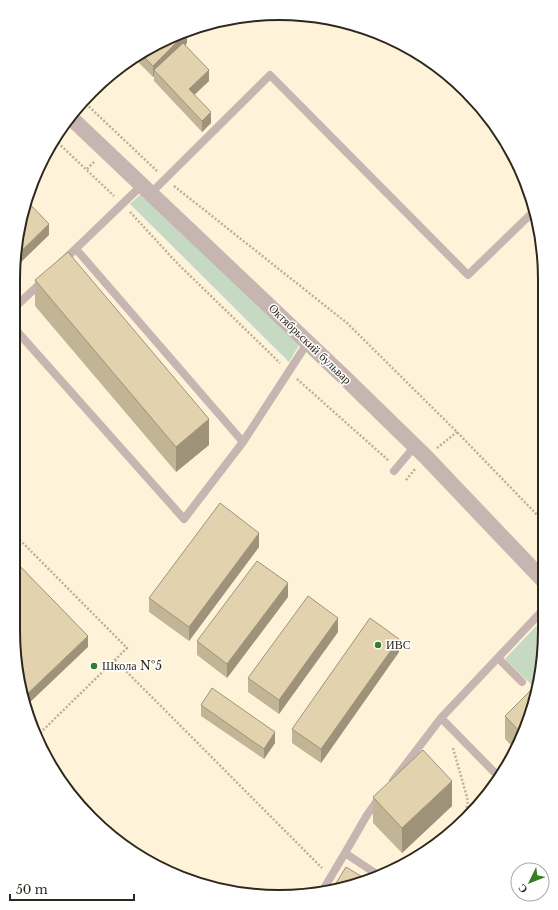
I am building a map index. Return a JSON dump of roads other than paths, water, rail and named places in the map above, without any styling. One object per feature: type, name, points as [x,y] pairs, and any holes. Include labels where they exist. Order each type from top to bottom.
[{"type":"street","name":"Октябрьский бульвар","points":[[74,121],[104,151],[308,342],[415,446],[538,575]]},
{"type":"lane","points":[[20,302],[122,204],[165,179],[270,75],[468,275],[530,215]]},
{"type":"lane","points":[[76,249],[243,442]]},
{"type":"lane","points":[[20,335],[184,519],[243,442],[308,342]]},
{"type":"lane","points":[[395,469],[415,446]]},
{"type":"lane","points":[[326,886],[367,815],[441,718],[538,615]]},
{"type":"lane","points":[[498,658],[522,682]]},
{"type":"lane","points":[[441,718],[495,773]]},
{"type":"lane","points":[[345,853],[373,872]]},
{"type":"place","name":"ИВС","points":[[378,645]]},
{"type":"place","name":"Школа №5","points":[[94,666]]}]
